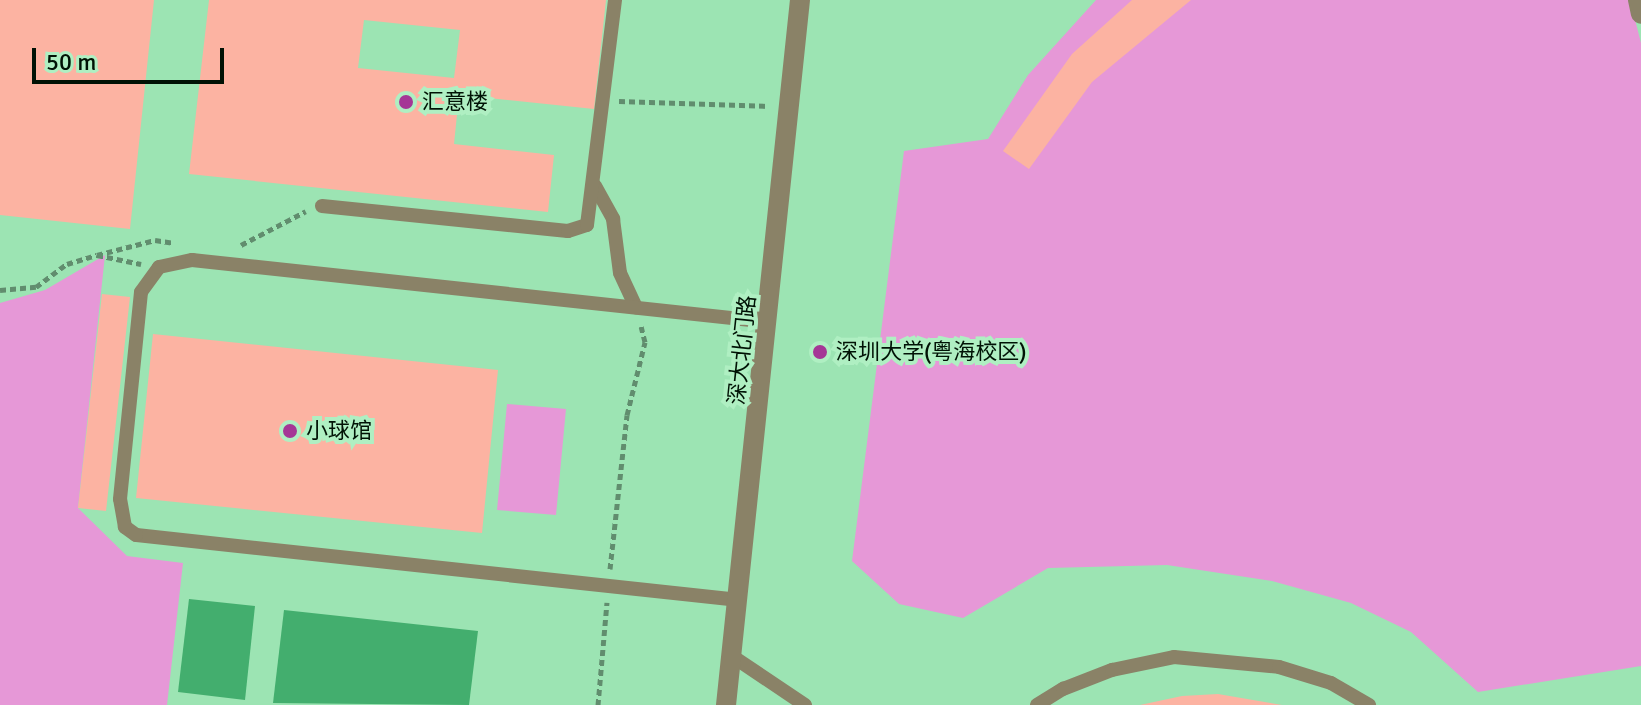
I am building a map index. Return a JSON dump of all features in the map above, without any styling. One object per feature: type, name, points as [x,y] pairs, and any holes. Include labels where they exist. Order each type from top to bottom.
[{"type":"street","name":"深大北门路","points":[[726,705],[769,322],[800,0]]},
{"type":"street","points":[[1638,0],[1641,14]]},
{"type":"lane","points":[[322,206],[568,231],[587,225],[595,186],[615,0]]},
{"type":"lane","points":[[595,186],[613,219],[620,273],[636,308]]},
{"type":"lane","points":[[739,600],[136,535],[125,527],[120,499],[141,292],[159,267],[192,260],[769,322]]},
{"type":"lane","points":[[732,656],[805,705]]},
{"type":"lane","points":[[1037,705],[1112,670],[1174,657],[1279,667],[1331,683],[1369,705]]},
{"type":"path","points":[[604,101],[790,107]]},
{"type":"path","points":[[237,246],[295,214],[322,206]]},
{"type":"path","points":[[0,290],[36,287],[67,264],[155,240],[179,244]]},
{"type":"path","points":[[97,255],[159,267]]},
{"type":"path","points":[[598,705],[627,415],[645,342],[636,308]]},
{"type":"shaded area","name":"深圳大学(粤海校区)","points":[[0,0],[1641,0],[1641,705],[0,705]]},
{"type":"shaded area","points":[[1096,0],[1630,0],[1641,43],[1641,666],[1478,692],[1411,632],[1351,603],[1272,581],[1167,565],[1048,568],[963,618],[899,604],[852,561],[904,151],[988,139],[1028,75]]},
{"type":"shaded area","points":[[105,255],[78,508],[127,556],[183,563],[167,705],[0,705],[0,303],[45,290]]},
{"type":"shaded area","points":[[507,404],[566,409],[556,515],[497,510]]},
{"type":"shaded area","points":[[189,599],[255,606],[245,700],[178,692]]},
{"type":"shaded area","points":[[284,610],[478,631],[469,705],[273,703]]},
{"type":"building","points":[[0,0],[154,0],[130,229],[0,215]]},
{"type":"building","points":[[209,0],[606,0],[594,109],[459,95],[454,144],[554,155],[548,212],[189,174]],"holes":[[[364,20],[460,30],[454,78],[358,68]]]},
{"type":"building","points":[[1132,0],[1191,0],[1092,82],[1029,169],[1003,151],[1072,54]]},
{"type":"building","points":[[102,294],[130,297],[106,511],[78,508]]},
{"type":"building","name":"小球馆","points":[[153,334],[498,370],[482,533],[136,498]]},
{"type":"building","points":[[1218,694],[1282,705],[1140,705],[1182,696]]},
{"type":"place","name":"汇意楼","points":[[406,102]]},
{"type":"place","name":"深圳大学(粤海校区)","points":[[820,352]]},
{"type":"place","name":"小球馆","points":[[290,431]]}]
